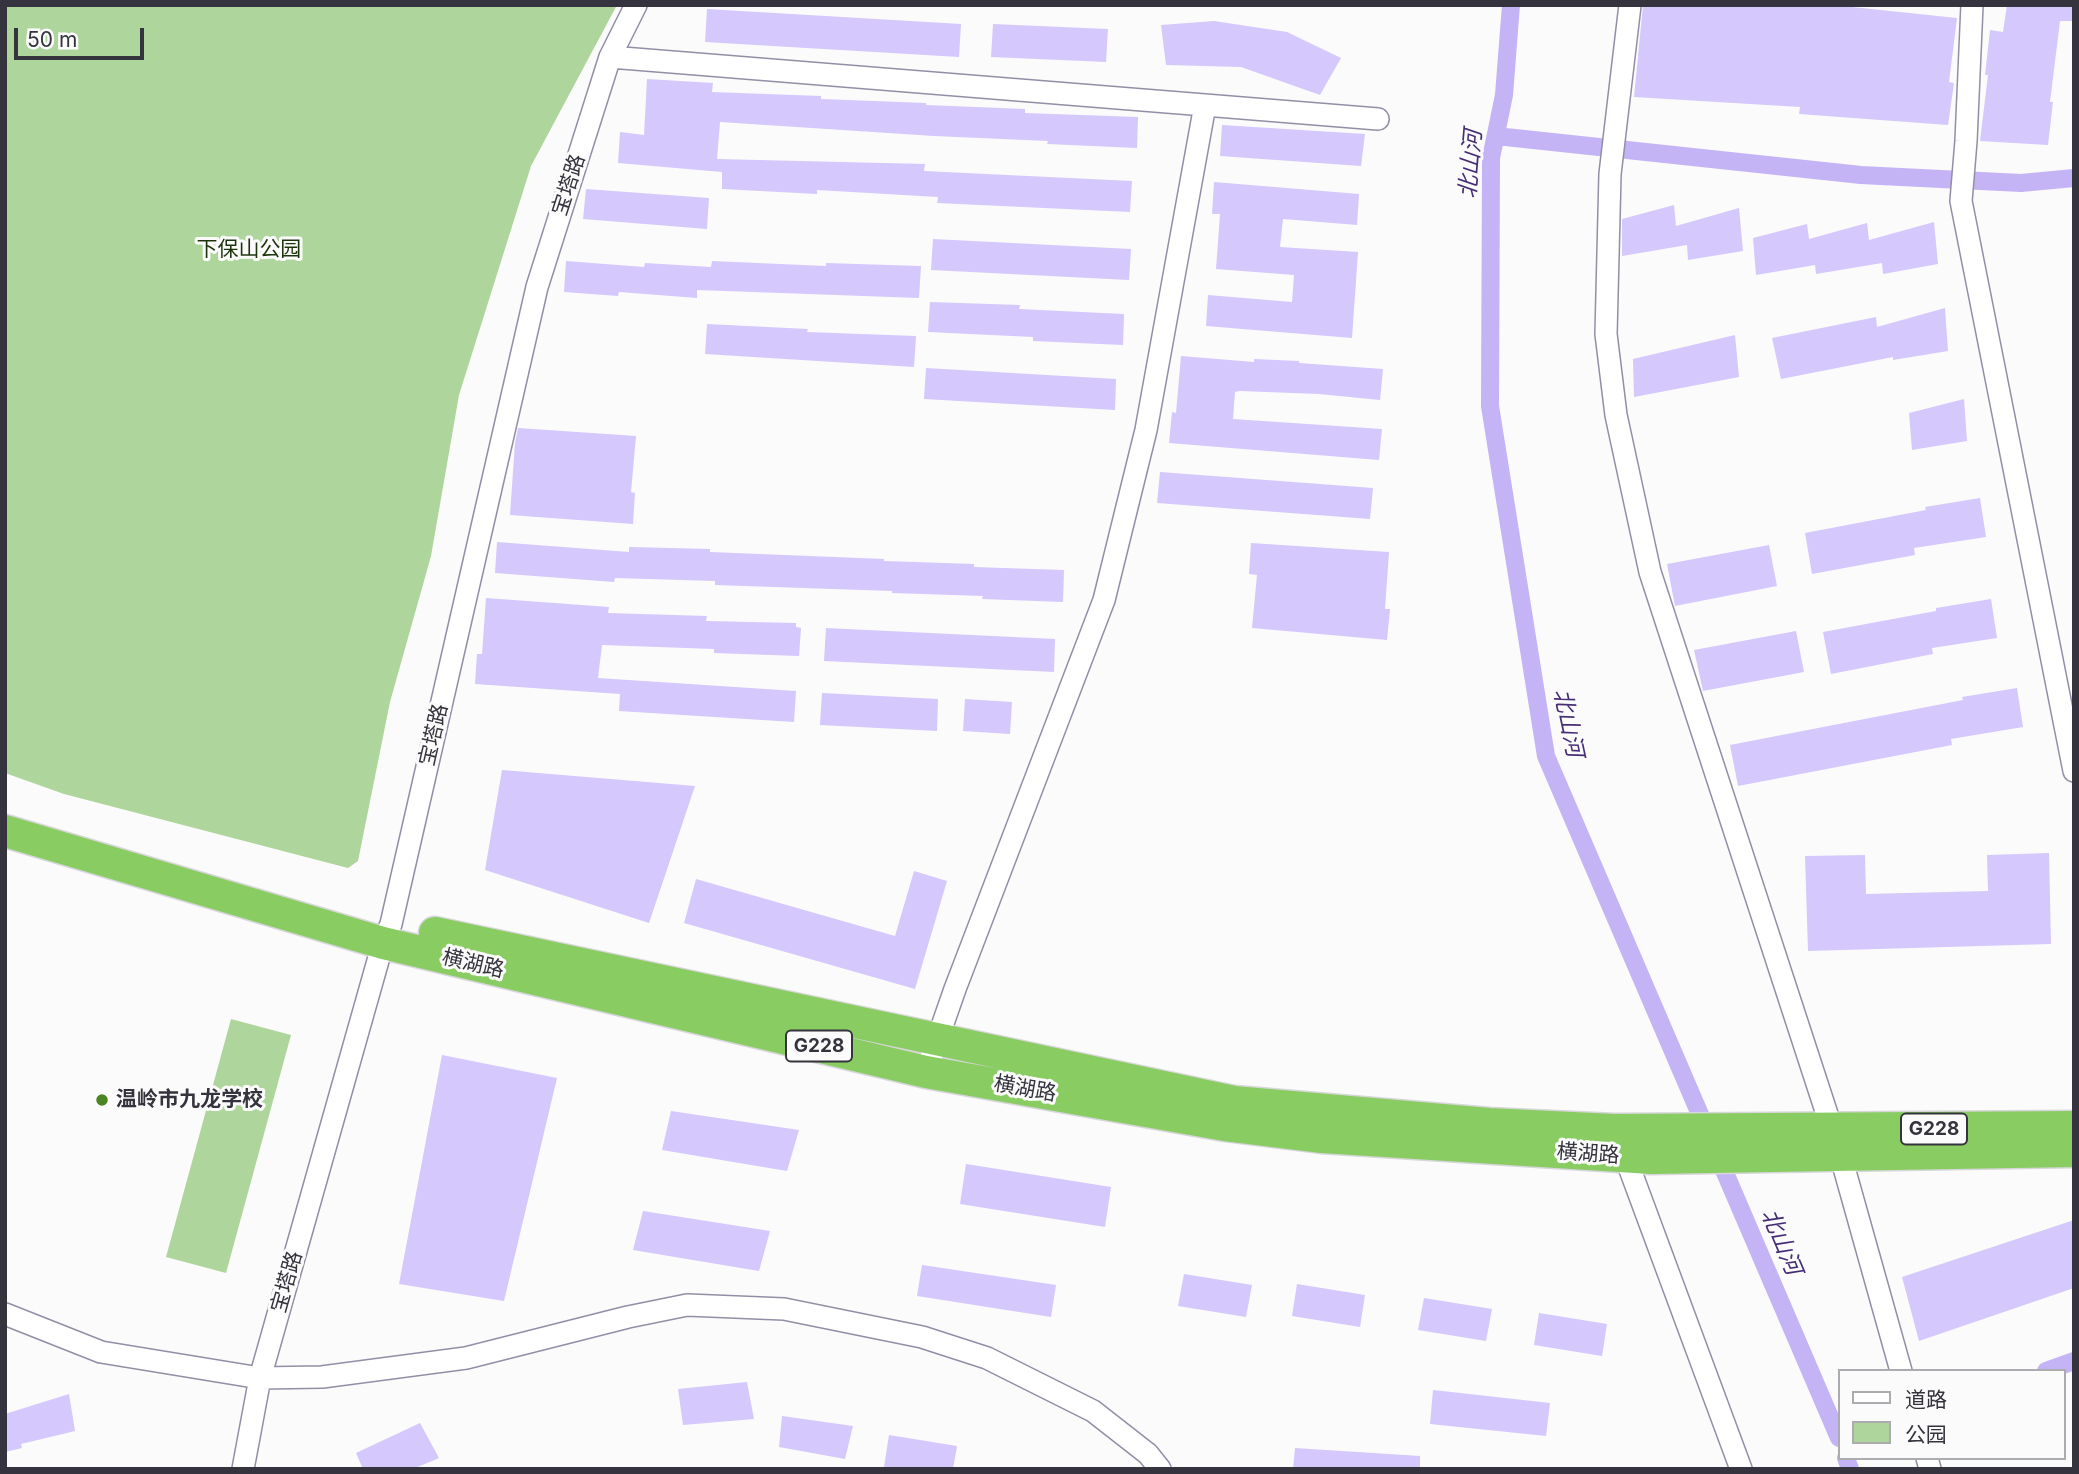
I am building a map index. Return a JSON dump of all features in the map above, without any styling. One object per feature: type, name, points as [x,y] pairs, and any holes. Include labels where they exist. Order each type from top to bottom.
[{"type":"highway","name":"横湖路","points":[[5,810],[387,933],[937,1040],[1234,1102],[1489,1124],[1630,1148],[1794,1143]]},
{"type":"highway","name":"横湖路","points":[[5,831],[926,1072],[1225,1125],[1322,1138],[1630,1148],[1837,1143],[2074,1151]]},
{"type":"highway","name":"横湖路","points":[[1837,1143],[2074,1127]]},
{"type":"street","name":"宝塔路","points":[[243,1469],[260,1378],[387,933],[537,287],[610,57],[636,5]]},
{"type":"street","points":[[1630,5],[1609,174],[1606,334],[1616,415],[1650,572],[1837,1143],[1900,1369]]},
{"type":"street","points":[[1972,5],[1961,201],[2074,771]]},
{"type":"street","points":[[610,57],[1378,119]]},
{"type":"street","points":[[926,1072],[1104,600],[1146,430],[1205,105]]},
{"type":"street","points":[[1630,1148],[1741,1469]]},
{"type":"street","points":[[5,1314],[101,1352],[260,1378],[323,1377],[466,1358],[687,1305],[784,1309],[922,1337],[987,1358],[1093,1411],[1148,1454],[1160,1469]]},
{"type":"green space","name":"下保山公园","points":[[5,5],[617,5],[531,166],[459,395],[431,556],[390,702],[358,861],[348,868],[64,794],[5,773]]},
{"type":"green space","points":[[231,1019],[291,1035],[226,1273],[166,1257]]},
{"type":"building","points":[[1643,5],[1833,5],[1957,18],[1949,82],[1954,83],[1948,125],[1799,114],[1800,107],[1634,97]]},
{"type":"building","points":[[2007,5],[2074,5],[2072,21],[2060,21],[2050,102],[2053,102],[2048,145],[1980,141],[1990,30],[2003,32]]},
{"type":"building","points":[[707,9],[961,24],[959,57],[705,42]]},
{"type":"building","points":[[1214,21],[1287,32],[1341,58],[1320,95],[1241,67],[1166,65],[1161,25]]},
{"type":"building","points":[[993,24],[1108,29],[1106,62],[991,57]]},
{"type":"building","points":[[647,79],[713,83],[712,92],[1025,109],[1025,113],[1138,117],[1137,148],[720,122],[717,159],[925,164],[924,171],[1132,181],[1130,212],[937,203],[938,197],[817,190],[817,194],[722,189],[722,172],[618,163],[620,132],[644,135]]},
{"type":"building","points":[[1222,125],[1365,134],[1361,166],[1220,156]]},
{"type":"building","points":[[1214,182],[1359,194],[1357,225],[1283,219],[1280,247],[1358,252],[1352,338],[1206,326],[1208,295],[1292,302],[1294,275],[1216,269],[1220,214],[1212,214]]},
{"type":"building","points":[[586,189],[709,198],[707,229],[583,219]]},
{"type":"building","points":[[1674,205],[1676,226],[1739,208],[1743,251],[1688,260],[1687,245],[1622,256],[1622,219]]},
{"type":"building","points":[[1934,222],[1938,264],[1883,274],[1882,263],[1816,274],[1815,265],[1756,275],[1753,238],[1807,224],[1809,239],[1867,223],[1869,240]]},
{"type":"building","points":[[933,239],[1131,249],[1129,280],[931,270]]},
{"type":"building","points":[[566,261],[644,267],[645,263],[711,267],[712,261],[826,266],[826,263],[921,266],[919,298],[697,290],[697,298],[619,292],[618,296],[564,292]]},
{"type":"building","points":[[930,302],[1020,305],[1019,309],[1124,314],[1123,345],[928,332]]},
{"type":"building","points":[[1945,308],[1948,351],[1893,360],[1893,357],[1781,379],[1772,338],[1876,317],[1877,327]]},
{"type":"building","points":[[707,324],[808,329],[807,332],[916,336],[914,367],[705,354]]},
{"type":"building","points":[[1735,335],[1739,377],[1634,397],[1633,359]]},
{"type":"building","points":[[1181,356],[1254,362],[1254,359],[1299,361],[1383,369],[1380,400],[1240,391],[1235,392],[1233,419],[1382,429],[1379,460],[1169,443],[1172,412],[1176,413]]},
{"type":"building","points":[[926,368],[1116,379],[1115,410],[924,399]]},
{"type":"building","points":[[1964,399],[1967,441],[1912,450],[1909,413]]},
{"type":"building","points":[[518,428],[636,436],[631,492],[635,493],[633,524],[510,515]]},
{"type":"building","points":[[1160,472],[1373,488],[1370,519],[1157,503]]},
{"type":"building","points":[[1980,498],[1986,537],[1914,548],[1915,555],[1812,574],[1805,533]]},
{"type":"building","points":[[497,542],[629,552],[629,547],[710,549],[710,552],[1064,570],[1063,602],[982,599],[983,596],[892,591],[715,585],[715,581],[615,578],[614,582],[495,573]]},
{"type":"building","points":[[1251,543],[1389,552],[1385,609],[1390,609],[1387,640],[1252,628],[1257,575],[1249,574]]},
{"type":"building","points":[[1769,545],[1777,586],[1675,606],[1667,564]]},
{"type":"building","points":[[486,598],[609,607],[608,613],[707,616],[706,621],[796,623],[796,627],[801,628],[799,656],[714,653],[714,649],[602,645],[598,678],[796,691],[794,722],[619,711],[620,694],[475,684],[477,654],[482,654]]},
{"type":"building","points":[[1991,599],[1997,638],[1932,648],[1933,654],[1831,674],[1823,632]]},
{"type":"building","points":[[826,628],[1055,639],[1054,672],[824,661]]},
{"type":"building","points":[[1796,631],[1804,672],[1703,691],[1694,650]]},
{"type":"building","points":[[2017,688],[2023,727],[1951,739],[1952,745],[1738,786],[1730,745]]},
{"type":"building","points":[[822,693],[938,699],[937,731],[820,725]]},
{"type":"building","points":[[965,699],[1012,702],[1010,734],[963,731]]},
{"type":"building","points":[[502,770],[695,786],[649,923],[485,870]]},
{"type":"building","points":[[2049,853],[2051,944],[1808,951],[1805,856],[1865,855],[1866,894],[1988,891],[1987,855]]},
{"type":"building","points":[[914,871],[947,881],[915,989],[684,923],[696,879],[895,936]]},
{"type":"building","points":[[442,1055],[557,1078],[504,1301],[399,1284]]},
{"type":"building","points":[[671,1111],[799,1130],[787,1171],[662,1150]]},
{"type":"building","points":[[966,1164],[1111,1187],[1105,1227],[960,1204]]},
{"type":"building","points":[[643,1211],[770,1231],[759,1271],[633,1250]]},
{"type":"building","points":[[2074,1220],[2074,1288],[1919,1341],[1902,1277]]},
{"type":"building","points":[[922,1265],[1056,1285],[1051,1317],[917,1296]]},
{"type":"building","points":[[1184,1274],[1252,1285],[1246,1317],[1178,1306]]},
{"type":"building","points":[[1297,1284],[1365,1295],[1360,1327],[1292,1316]]},
{"type":"building","points":[[1424,1298],[1492,1309],[1486,1341],[1418,1330]]},
{"type":"building","points":[[1539,1313],[1607,1324],[1602,1356],[1534,1345]]},
{"type":"building","points":[[747,1382],[754,1419],[683,1425],[678,1389]]},
{"type":"building","points":[[1433,1390],[1550,1403],[1546,1436],[1430,1424]]},
{"type":"building","points":[[69,1394],[75,1431],[21,1444],[22,1448],[5,1452],[5,1414]]},
{"type":"building","points":[[782,1416],[853,1426],[845,1459],[779,1447]]},
{"type":"building","points":[[420,1423],[439,1458],[413,1469],[363,1469],[356,1453]]},
{"type":"building","points":[[889,1435],[957,1446],[953,1469],[884,1467]]},
{"type":"building","points":[[1295,1448],[1420,1456],[1420,1469],[1293,1469]]},
{"type":"waterway","name":"北山河","points":[[1511,5],[1504,95],[1491,158],[1490,406],[1546,756],[1838,1436]]},
{"type":"waterway","points":[[1496,136],[1861,175],[2021,183],[2074,178]]},
{"type":"waterway","points":[[2052,1369],[2074,1361]]},
{"type":"waterway","name":"北山河","points":[[1847,1460],[1850,1469]]},
{"type":"place","name":"温岭市九龙学校","points":[[102,1100]]}]
